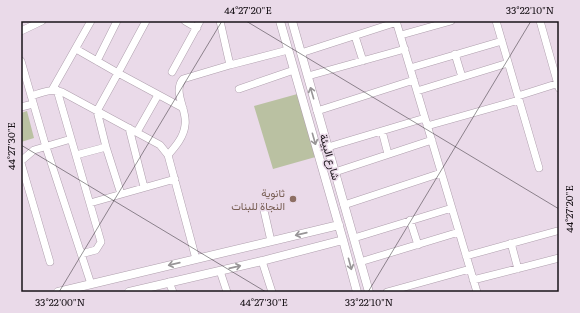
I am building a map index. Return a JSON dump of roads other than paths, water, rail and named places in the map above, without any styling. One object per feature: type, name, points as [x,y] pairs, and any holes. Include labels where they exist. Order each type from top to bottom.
[{"type":"street","points":[[21,31],[42,21]]},
{"type":"street","points":[[81,254],[96,250],[101,242],[72,139],[55,90],[91,21]]},
{"type":"street","points":[[97,61],[117,21]]},
{"type":"street","points":[[121,194],[106,147],[97,111],[146,21]]},
{"type":"street","points":[[172,72],[198,24],[184,21]]},
{"type":"street","points":[[220,21],[230,65]]},
{"type":"street","name":"شارع البيئة","points":[[280,21],[357,292]]},
{"type":"street","name":"شارع البيئة","points":[[292,21],[369,292]]},
{"type":"street","points":[[401,35],[451,21]]},
{"type":"street","points":[[496,21],[540,168]]},
{"type":"street","points":[[427,126],[559,85],[540,21]]},
{"type":"street","points":[[301,53],[397,22],[476,292]]},
{"type":"street","points":[[355,36],[363,61]]},
{"type":"street","points":[[410,68],[502,41]]},
{"type":"street","points":[[76,49],[183,108]]},
{"type":"street","points":[[308,76],[405,49]]},
{"type":"street","points":[[168,155],[179,142],[186,125],[179,88],[180,82],[183,79],[288,50]]},
{"type":"street","points":[[455,54],[462,77]]},
{"type":"street","points":[[21,61],[46,147],[90,284]]},
{"type":"street","points":[[417,91],[508,63]]},
{"type":"street","points":[[239,89],[294,70]]},
{"type":"street","points":[[317,111],[414,80]]},
{"type":"street","points":[[31,96],[55,90],[160,145],[168,155],[196,259]]},
{"type":"street","points":[[137,132],[158,95]]},
{"type":"street","points":[[21,107],[33,104]]},
{"type":"street","points":[[328,147],[425,118]]},
{"type":"street","points":[[129,128],[144,187]]},
{"type":"street","points":[[382,131],[388,154]]},
{"type":"street","points":[[50,262],[21,162],[34,150],[72,139]]},
{"type":"street","points":[[335,172],[432,140]]},
{"type":"street","points":[[76,155],[106,147]]},
{"type":"street","points":[[344,205],[441,173]]},
{"type":"street","points":[[90,203],[175,178]]},
{"type":"street","points":[[262,206],[271,241]]},
{"type":"street","points":[[354,238],[452,208]]},
{"type":"street","points":[[410,220],[418,244]]},
{"type":"street","points":[[58,292],[339,225]]},
{"type":"street","points":[[466,256],[557,231]]},
{"type":"street","points":[[360,262],[459,232]]},
{"type":"street","points":[[129,292],[139,291],[169,282],[262,261],[343,240]]},
{"type":"street","points":[[511,243],[518,269]]},
{"type":"street","points":[[473,280],[559,258]]},
{"type":"street","points":[[262,261],[272,292]]},
{"type":"street","points":[[387,292],[470,269]]},
{"type":"street","points":[[220,271],[226,292]]},
{"type":"street","points":[[169,282],[173,292]]},
{"type":"place","name":"ثانوية النجاة للبنات","points":[[293,199]]}]
